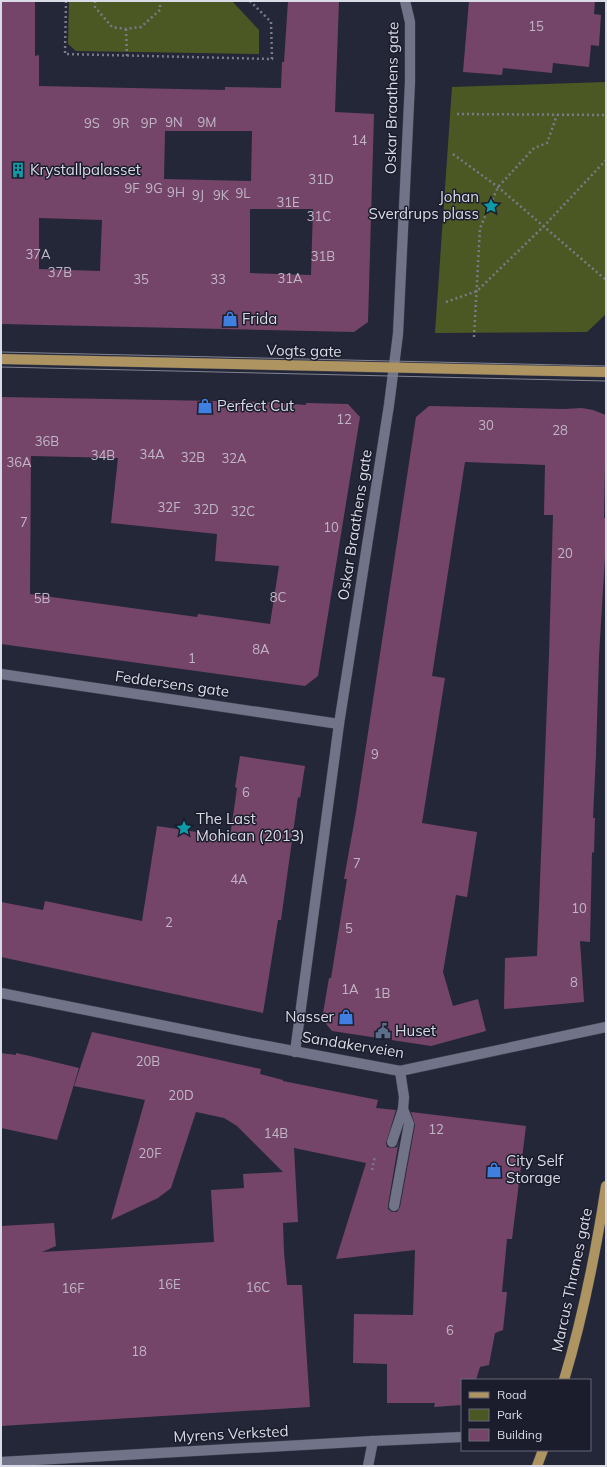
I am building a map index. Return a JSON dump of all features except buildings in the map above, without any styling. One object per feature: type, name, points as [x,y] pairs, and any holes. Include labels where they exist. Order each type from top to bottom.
[{"type":"main road","name":"Vogts gate","points":[[1,359],[606,372]]},
{"type":"main road","name":"Marcus Thranes gate","points":[[564,1379],[584,1303],[606,1186]]},
{"type":"main road","points":[[537,1466],[543,1451]]},
{"type":"street","name":"Oskar Braathens gate","points":[[295,1052],[339,724],[398,334],[410,82],[410,22],[405,1]]},
{"type":"street","name":"Feddersens gate","points":[[1,674],[339,724]]},
{"type":"street","name":"Sandakerveien","points":[[1,993],[295,1052],[400,1071],[606,1027]]},
{"type":"street","points":[[392,1142],[403,1109],[404,1097],[400,1071]]},
{"type":"street","points":[[394,1206],[409,1124],[403,1109]]},
{"type":"street","name":"Myrens Verksted","points":[[1,1462],[461,1437]]},
{"type":"street","points":[[368,1466],[373,1441]]},
{"type":"path","points":[[66,1],[66,54],[272,59],[271,22],[250,1]]},
{"type":"path","points":[[95,1],[95,7],[112,27],[126,29],[141,27],[160,10],[160,1]]},
{"type":"path","points":[[126,29],[127,56]]},
{"type":"path","points":[[457,114],[606,115]]},
{"type":"path","points":[[474,337],[480,228],[498,187],[534,148],[547,142],[557,115]]},
{"type":"path","points":[[454,154],[498,187],[606,280]]},
{"type":"path","points":[[446,302],[477,291],[544,226],[606,160]]},
{"type":"green space","points":[[69,1],[232,1],[259,30],[259,54],[76,51],[68,44]]},
{"type":"green space","points":[[606,82],[606,314],[587,332],[435,333],[452,87]]},
{"type":"tram line","points":[[1,352],[606,366]]},
{"type":"tram line","points":[[1,367],[606,381]]},
{"type":"place","name":"Krystallpalasset","points":[[18,170]]},
{"type":"place","name":"Johan Sverdrups plass","points":[[491,206]]},
{"type":"place","name":"Frida","points":[[230,319]]},
{"type":"place","name":"Perfect Cut","points":[[205,406]]},
{"type":"place","name":"The Last Mohican (2013)","points":[[184,828]]},
{"type":"place","name":"Nasser","points":[[346,1017]]},
{"type":"place","name":"Huset","points":[[383,1031]]},
{"type":"place","name":"City Self Storage","points":[[494,1170]]}]
